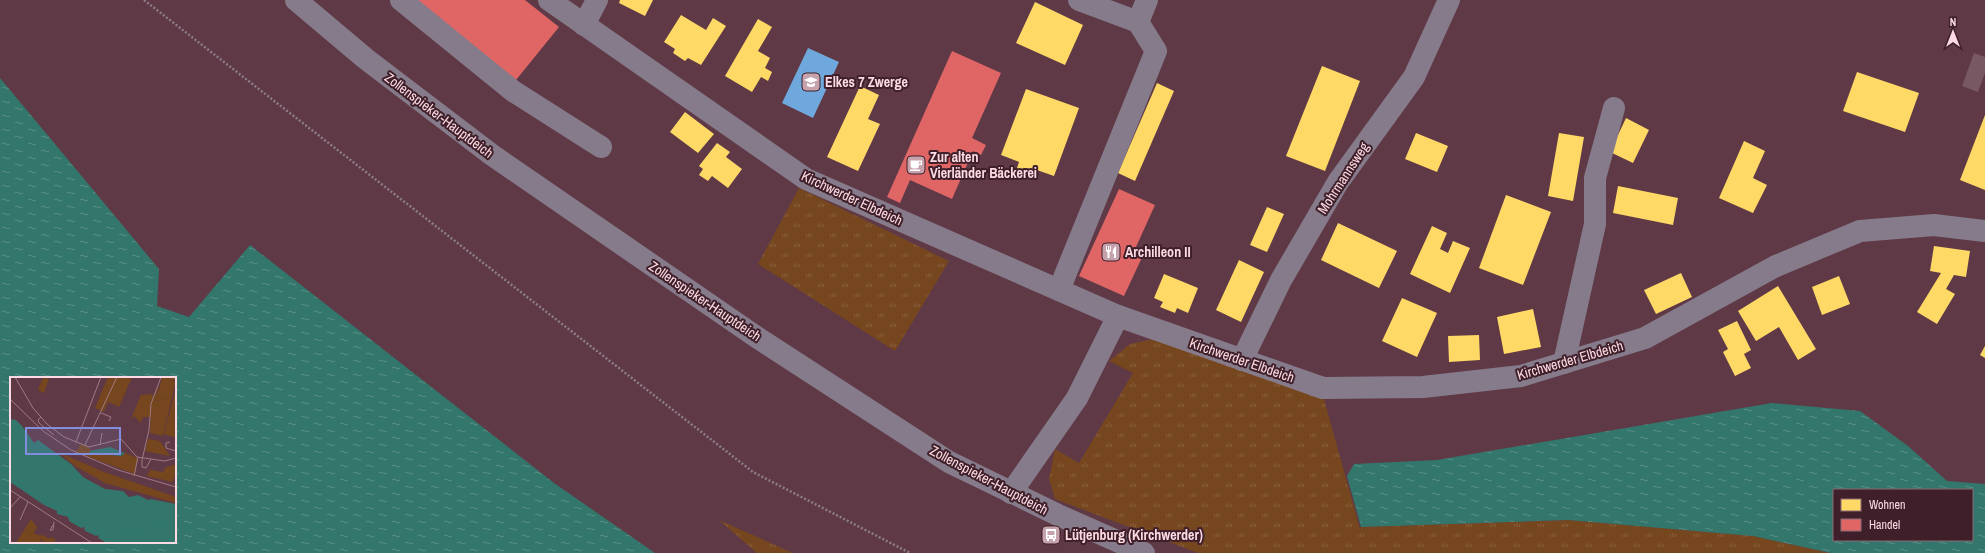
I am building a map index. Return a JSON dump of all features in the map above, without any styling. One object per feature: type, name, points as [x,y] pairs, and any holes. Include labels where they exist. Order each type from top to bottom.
[{"type":"street","name":"Zollenspieker-Hauptdeich","points":[[296,0],[366,60],[505,164],[755,336],[949,462],[1011,493],[1144,553]]},
{"type":"street","points":[[401,0],[513,91],[601,147]]},
{"type":"street","name":"Kirchwerder Elbdeich","points":[[549,0],[806,179],[1118,316],[1323,388],[1431,386],[1521,376],[1645,338],[1776,266],[1860,232],[1934,225],[1985,231]]},
{"type":"street","points":[[584,25],[597,0]]},
{"type":"street","points":[[1059,290],[1156,50],[1138,22],[1079,0]]},
{"type":"street","points":[[1138,22],[1147,0]]},
{"type":"street","name":"Mohrmannsweg","points":[[1242,360],[1281,280],[1338,182],[1414,77],[1449,0]]},
{"type":"street","points":[[1564,362],[1595,224],[1595,178],[1614,108]]},
{"type":"street","points":[[1011,493],[1077,398],[1118,316]]},
{"type":"path","points":[[144,0],[753,472],[910,553]]},
{"type":"green space","points":[[799,188],[949,261],[895,351],[758,264]]},
{"type":"green space","points":[[1153,339],[1324,399],[1360,529],[1361,527],[1568,520],[1753,536],[1831,553],[1198,553],[1055,499],[1049,479],[1055,449],[1079,463],[1133,373],[1109,361],[1130,344]]},
{"type":"green space","points":[[719,520],[793,553],[757,553]]},
{"type":"water","points":[[0,78],[159,269],[157,306],[189,317],[250,245],[554,483],[655,553],[0,553]]},
{"type":"water","points":[[1772,403],[1860,411],[1908,446],[1947,481],[1985,484],[1985,553],[1831,553],[1753,536],[1568,520],[1361,527],[1347,476],[1354,464],[1437,460]]},
{"type":"building: Wohnen","points":[[620,0],[653,0],[645,16],[619,3]]},
{"type":"building: Wohnen","points":[[1035,2],[1083,25],[1065,65],[1016,43]]},
{"type":"building: Wohnen","points":[[681,15],[706,30],[713,18],[726,26],[701,65],[688,58],[685,61],[673,53],[675,49],[664,42]]},
{"type":"building: Wohnen","points":[[758,19],[772,27],[758,51],[770,58],[765,68],[772,72],[768,81],[761,77],[752,92],[725,76]]},
{"type":"building: Wohnen","points":[[1322,66],[1360,81],[1325,171],[1286,156]]},
{"type":"building: Wohnen","points":[[1857,72],[1919,93],[1905,132],[1843,111]]},
{"type":"building: Wohnen","points":[[1157,83],[1174,91],[1135,181],[1118,173]]},
{"type":"building: Wohnen","points":[[860,86],[879,95],[868,119],[880,124],[858,171],[827,157]]},
{"type":"building: Wohnen","points":[[1026,89],[1079,108],[1054,176],[1034,169],[1031,176],[1016,171],[1019,162],[1001,155]]},
{"type":"building: Wohnen","points":[[685,112],[714,134],[698,153],[670,132]]},
{"type":"building: Wohnen","points":[[1985,115],[1985,190],[1960,180]]},
{"type":"building: Wohnen","points":[[1626,118],[1649,130],[1633,163],[1610,152]]},
{"type":"building: Wohnen","points":[[1416,133],[1448,146],[1437,172],[1405,159]]},
{"type":"building: Wohnen","points":[[1559,133],[1584,137],[1573,201],[1548,196]]},
{"type":"building: Wohnen","points":[[1744,141],[1765,151],[1753,178],[1767,185],[1753,213],[1719,198]]},
{"type":"building: Wohnen","points":[[717,143],[730,152],[726,157],[742,169],[728,188],[712,176],[708,181],[699,175],[703,169],[699,166]]},
{"type":"building: Wohnen","points":[[1618,186],[1678,198],[1673,225],[1613,213]]},
{"type":"building: Wohnen","points":[[1506,195],[1551,212],[1523,285],[1479,268]]},
{"type":"building: Wohnen","points":[[1267,207],[1284,214],[1267,252],[1250,245]]},
{"type":"building: Wohnen","points":[[1338,223],[1397,251],[1379,288],[1321,260]]},
{"type":"building: Wohnen","points":[[1432,226],[1447,233],[1440,249],[1448,253],[1453,241],[1470,248],[1450,293],[1410,274]]},
{"type":"building: Wohnen","points":[[1934,246],[1970,251],[1966,277],[1954,275],[1946,289],[1955,294],[1937,324],[1917,312],[1941,273],[1930,271]]},
{"type":"building: Wohnen","points":[[1239,260],[1264,272],[1241,322],[1216,310]]},
{"type":"building: Wohnen","points":[[1681,273],[1692,297],[1656,314],[1644,290]]},
{"type":"building: Wohnen","points":[[1164,274],[1198,288],[1188,313],[1177,308],[1175,313],[1160,307],[1163,302],[1154,298]]},
{"type":"building: Wohnen","points":[[1839,276],[1850,304],[1822,315],[1812,287]]},
{"type":"building: Wohnen","points":[[1778,286],[1816,349],[1798,360],[1779,327],[1756,341],[1738,311]]},
{"type":"building: Wohnen","points":[[1402,298],[1437,313],[1417,357],[1382,341]]},
{"type":"building: Wohnen","points":[[1533,309],[1541,347],[1504,354],[1497,317]]},
{"type":"building: Wohnen","points":[[1737,321],[1751,350],[1744,354],[1751,368],[1735,376],[1723,352],[1728,349],[1718,330]]},
{"type":"building: Wohnen","points":[[1479,335],[1480,360],[1449,362],[1448,336]]},
{"type":"building: Wohnen","points":[[1985,346],[1985,358],[1980,355]]},
{"type":"building: Handel","points":[[416,0],[525,0],[559,27],[516,80]]},
{"type":"building: Handel","points":[[952,51],[1001,73],[972,138],[986,145],[981,155],[973,151],[952,199],[910,180],[900,203],[887,197]]},
{"type":"building: Handel","points":[[1119,189],[1155,205],[1136,247],[1145,251],[1124,296],[1079,276]]},
{"type":"building: Schulen","name":"Elkes 7 Zwerge","points":[[808,48],[839,62],[813,118],[782,103]]},
{"type":"building: Sonstige","points":[[1974,53],[1985,57],[1985,73],[1978,92],[1962,86]]},
{"type":"place","name":"Elkes 7 Zwerge","points":[[811,82]]},
{"type":"place","name":"Zur alten Vierländer Bäckerei","points":[[916,165]]},
{"type":"place","name":"Archilleon II","points":[[1111,252]]},
{"type":"place","name":"Lütjenburg (Kirchwerder)","points":[[1051,535]]}]
